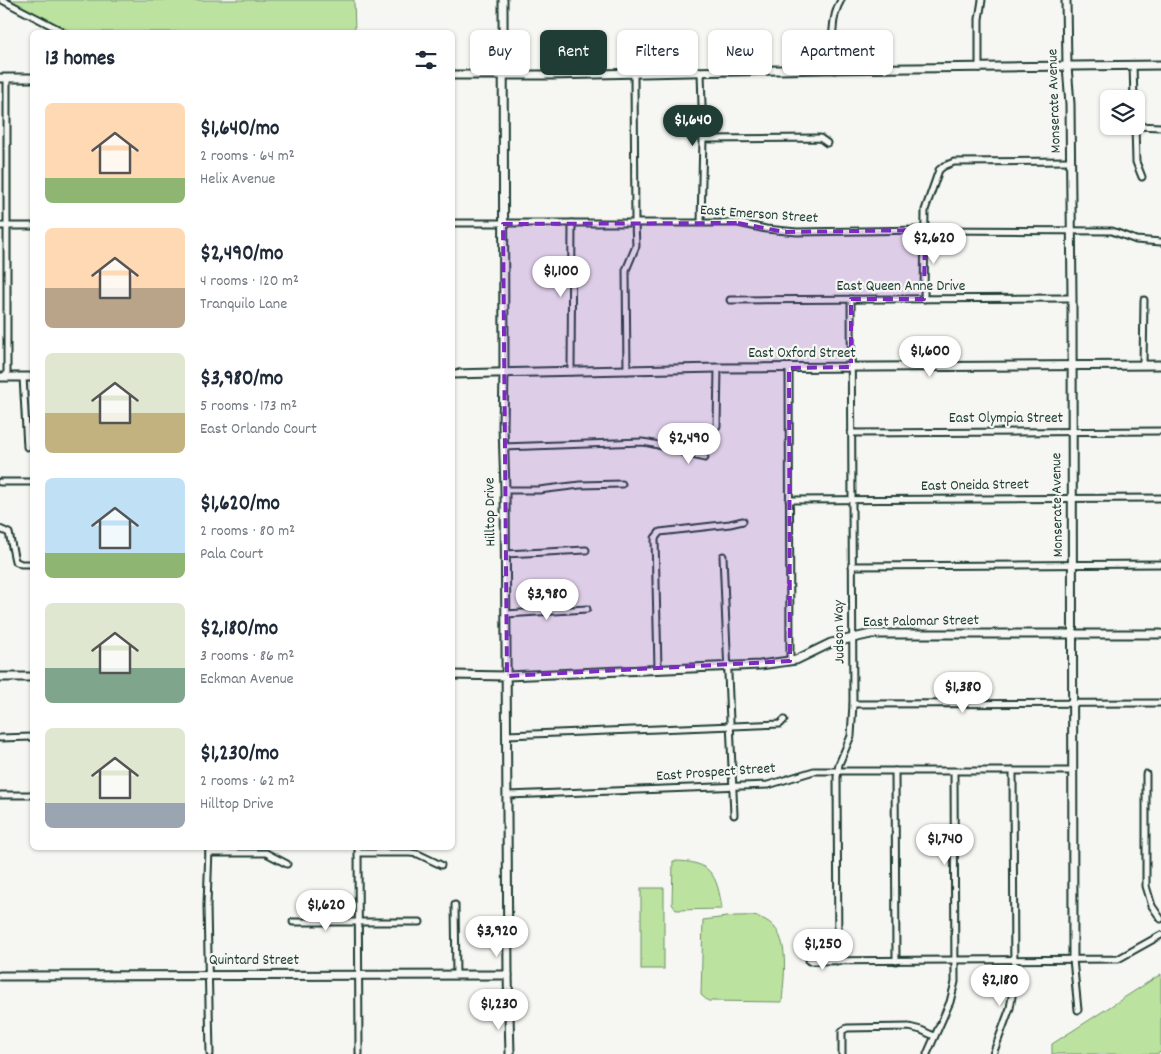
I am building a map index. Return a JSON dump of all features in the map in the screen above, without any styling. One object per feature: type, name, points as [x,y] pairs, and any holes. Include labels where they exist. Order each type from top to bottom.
[{"type":"street","points":[[2,0],[60,30]]},
{"type":"street","name":"Hilltop Drive","points":[[503,0],[503,30]]},
{"type":"street","points":[[833,30],[833,20],[841,0]]},
{"type":"street","points":[[980,68],[979,19],[982,0]]},
{"type":"street","name":"Monserate Avenue","points":[[1066,0],[1067,66],[1070,104],[1072,298],[1073,959],[1078,1010]]},
{"type":"street","points":[[1132,65],[1133,90]]},
{"type":"street","points":[[893,69],[1161,65]]},
{"type":"street","points":[[698,72],[782,71]]},
{"type":"street","points":[[701,72],[703,139],[701,222]]},
{"type":"street","points":[[508,75],[617,74]]},
{"type":"street","points":[[455,75],[470,75]]},
{"type":"street","name":"Hilltop Drive","points":[[503,75],[503,447],[505,490],[510,1054]]},
{"type":"street","points":[[627,371],[626,270],[636,246],[634,75]]},
{"type":"street","points":[[30,78],[4,78],[6,226],[3,377],[30,377]]},
{"type":"street","points":[[1145,126],[1161,127]]},
{"type":"street","points":[[1135,135],[1136,162],[1142,177]]},
{"type":"street","points":[[703,139],[820,138],[827,143]]},
{"type":"street","points":[[924,299],[925,210],[939,170],[954,162],[1070,161]]},
{"type":"street","name":"East Emerson Street","points":[[455,223],[738,223],[784,232],[925,230],[1112,231],[1136,240],[1161,242]]},
{"type":"street","points":[[571,372],[572,223]]},
{"type":"street","points":[[0,226],[30,226]]},
{"type":"street","name":"East Queen Anne Drive","points":[[730,300],[1072,298]]},
{"type":"street","name":"Judson Way","points":[[838,961],[838,771],[851,736],[853,704],[850,432],[851,299]]},
{"type":"street","points":[[1144,300],[1144,365]]},
{"type":"street","name":"East Oxford Street","points":[[455,374],[718,368],[1161,365]]},
{"type":"street","points":[[717,426],[718,368]]},
{"type":"street","points":[[789,368],[790,661]]},
{"type":"street","points":[[24,377],[27,447]]},
{"type":"street","name":"East Olympia Street","points":[[850,432],[1161,431]]},
{"type":"street","points":[[503,447],[642,442],[705,458]]},
{"type":"street","points":[[0,482],[30,482]]},
{"type":"street","points":[[505,490],[539,490],[580,485],[622,484]]},
{"type":"street","name":"East Oneida Street","points":[[789,500],[1161,498]]},
{"type":"street","points":[[658,669],[655,538],[660,532],[743,521]]},
{"type":"street","points":[[0,529],[9,533],[15,561],[20,564],[30,564]]},
{"type":"street","points":[[505,554],[586,550]]},
{"type":"street","points":[[723,556],[734,815]]},
{"type":"street","points":[[852,566],[1161,564]]},
{"type":"street","points":[[506,614],[587,609]]},
{"type":"street","name":"East Palomar Street","points":[[455,676],[507,676],[760,665],[790,661],[807,656],[831,643],[871,634],[1161,634]]},
{"type":"street","points":[[0,677],[30,677]]},
{"type":"street","points":[[853,704],[1161,703]]},
{"type":"street","points":[[507,734],[780,724],[784,720]]},
{"type":"street","points":[[0,738],[30,737]]},
{"type":"street","name":"East Prospect Street","points":[[508,795],[768,785],[804,773],[838,771],[1073,771]]},
{"type":"street","points":[[895,771],[896,961]]},
{"type":"street","points":[[927,1054],[955,982],[954,772]]},
{"type":"street","points":[[993,1054],[1006,1022],[1013,996],[1013,772]]},
{"type":"street","points":[[1146,774],[1146,886],[1152,906],[1161,920]]},
{"type":"street","points":[[0,795],[30,795]]},
{"type":"street","points":[[210,1054],[207,905],[209,850],[266,853],[287,864]]},
{"type":"street","points":[[359,1054],[358,850],[418,854],[441,864]]},
{"type":"street","points":[[455,905],[456,974]]},
{"type":"street","points":[[293,922],[420,922]]},
{"type":"street","points":[[809,961],[1118,959],[1161,935]]},
{"type":"street","name":"Quintard Street","points":[[0,976],[209,974],[508,975]]},
{"type":"street","points":[[842,1054],[842,1031],[850,1027],[910,1027],[934,1036]]},
{"type":"highlighted area","points":[[738,223],[784,232],[925,230],[924,299],[851,299],[851,367],[789,368],[790,661],[507,676],[503,224]]},
{"type":"green space","points":[[5,0],[354,0],[355,30],[69,30]]},
{"type":"green space","points":[[673,861],[696,864],[710,872],[718,887],[722,909],[676,910],[672,904]]},
{"type":"green space","points":[[641,888],[664,888],[664,969],[641,969]]},
{"type":"green space","points":[[735,916],[758,917],[769,922],[777,930],[782,941],[785,965],[782,1002],[708,1001],[701,995],[703,920]]},
{"type":"green space","points":[[1161,974],[1161,1052],[1156,1054],[1052,1054],[1052,1044]]}]
